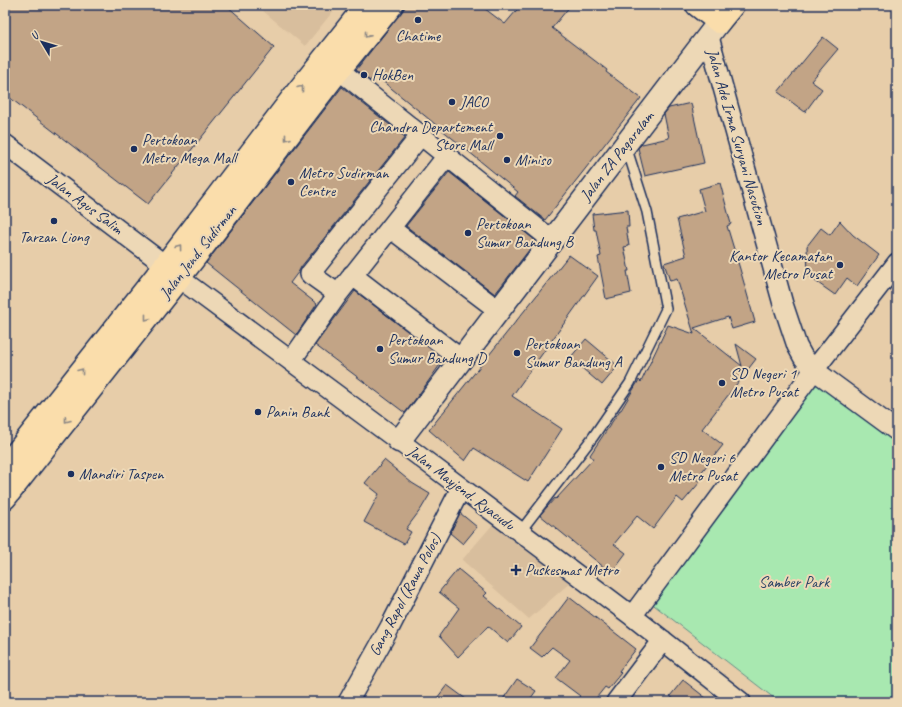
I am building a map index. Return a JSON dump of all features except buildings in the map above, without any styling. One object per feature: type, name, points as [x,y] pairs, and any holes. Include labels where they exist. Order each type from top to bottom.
[{"type":"main road","name":"Jalan Jend. Sudirman","points":[[5,498],[172,271],[294,96],[366,5]]},
{"type":"main road","name":"Jalan Jend. Sudirman","points":[[5,467],[172,271],[392,5]]},
{"type":"main road","points":[[697,5],[714,30]]},
{"type":"main road","name":"Jalan ZA Pagaralam","points":[[714,30],[733,5]]},
{"type":"street","name":"Jalan ZA Pagaralam","points":[[399,441],[714,30]]},
{"type":"street","name":"Jalan Ade Irma Suryani Nasution","points":[[714,30],[781,296],[797,346],[803,357],[814,370],[897,431]]},
{"type":"street","points":[[339,70],[552,240]]},
{"type":"street","points":[[338,294],[310,274],[420,135]]},
{"type":"street","name":"Jalan Agus Salim","points":[[8,153],[172,271]]},
{"type":"street","points":[[291,361],[352,275],[447,156]]},
{"type":"street","points":[[390,228],[498,310]]},
{"type":"street","points":[[632,616],[814,370],[897,263]]},
{"type":"street","name":"Jalan Mayjend. Ryacudu","points":[[172,271],[632,616],[741,702]]},
{"type":"street","points":[[352,275],[461,359]]},
{"type":"street","name":"Gang Rapol (Rawa Polos)","points":[[348,702],[390,627],[461,488]]},
{"type":"street","points":[[616,702],[663,640]]},
{"type":"lane","points":[[520,532],[593,437],[630,383],[666,309],[647,212],[626,144]]},
{"type":"shaded area","points":[[256,5],[338,5],[305,46]]},
{"type":"shaded area","name":"Puskesmas Metro","points":[[494,523],[573,580],[529,619],[462,560]]},
{"type":"green space","name":"Samber Park","points":[[819,380],[897,439],[897,702],[779,702],[650,602]]},
{"type":"place","name":"Chatime","points":[[418,20]]},
{"type":"place","name":"HokBen","points":[[364,75]]},
{"type":"place","name":"JACO","points":[[452,102]]},
{"type":"place","name":"Chandra Departement Store Mall","points":[[500,136]]},
{"type":"place","name":"Pertokoan Metro Mega Mall","points":[[134,149]]},
{"type":"place","name":"Miniso","points":[[507,160]]},
{"type":"place","name":"Metro Sudirman Centre","points":[[291,182]]},
{"type":"place","name":"Tarzan Liong","points":[[54,221]]},
{"type":"place","name":"Pertokoan Sumur Bandung B","points":[[468,233]]},
{"type":"place","name":"Kantor Kecamatan Metro Pusat","points":[[840,265]]},
{"type":"place","name":"Pertokoan Sumur Bandung D","points":[[380,349]]},
{"type":"place","name":"Pertokoan Sumur Bandung A","points":[[517,353]]},
{"type":"place","name":"SD Negeri 1 Metro Pusat","points":[[722,383]]},
{"type":"place","name":"Panin Bank","points":[[258,412]]},
{"type":"place","name":"SD Negeri 6 Metro Pusat","points":[[661,467]]},
{"type":"place","name":"Mandiri Taspen","points":[[71,474]]},
{"type":"place","name":"Puskesmas Metro","points":[[516,570]]}]
